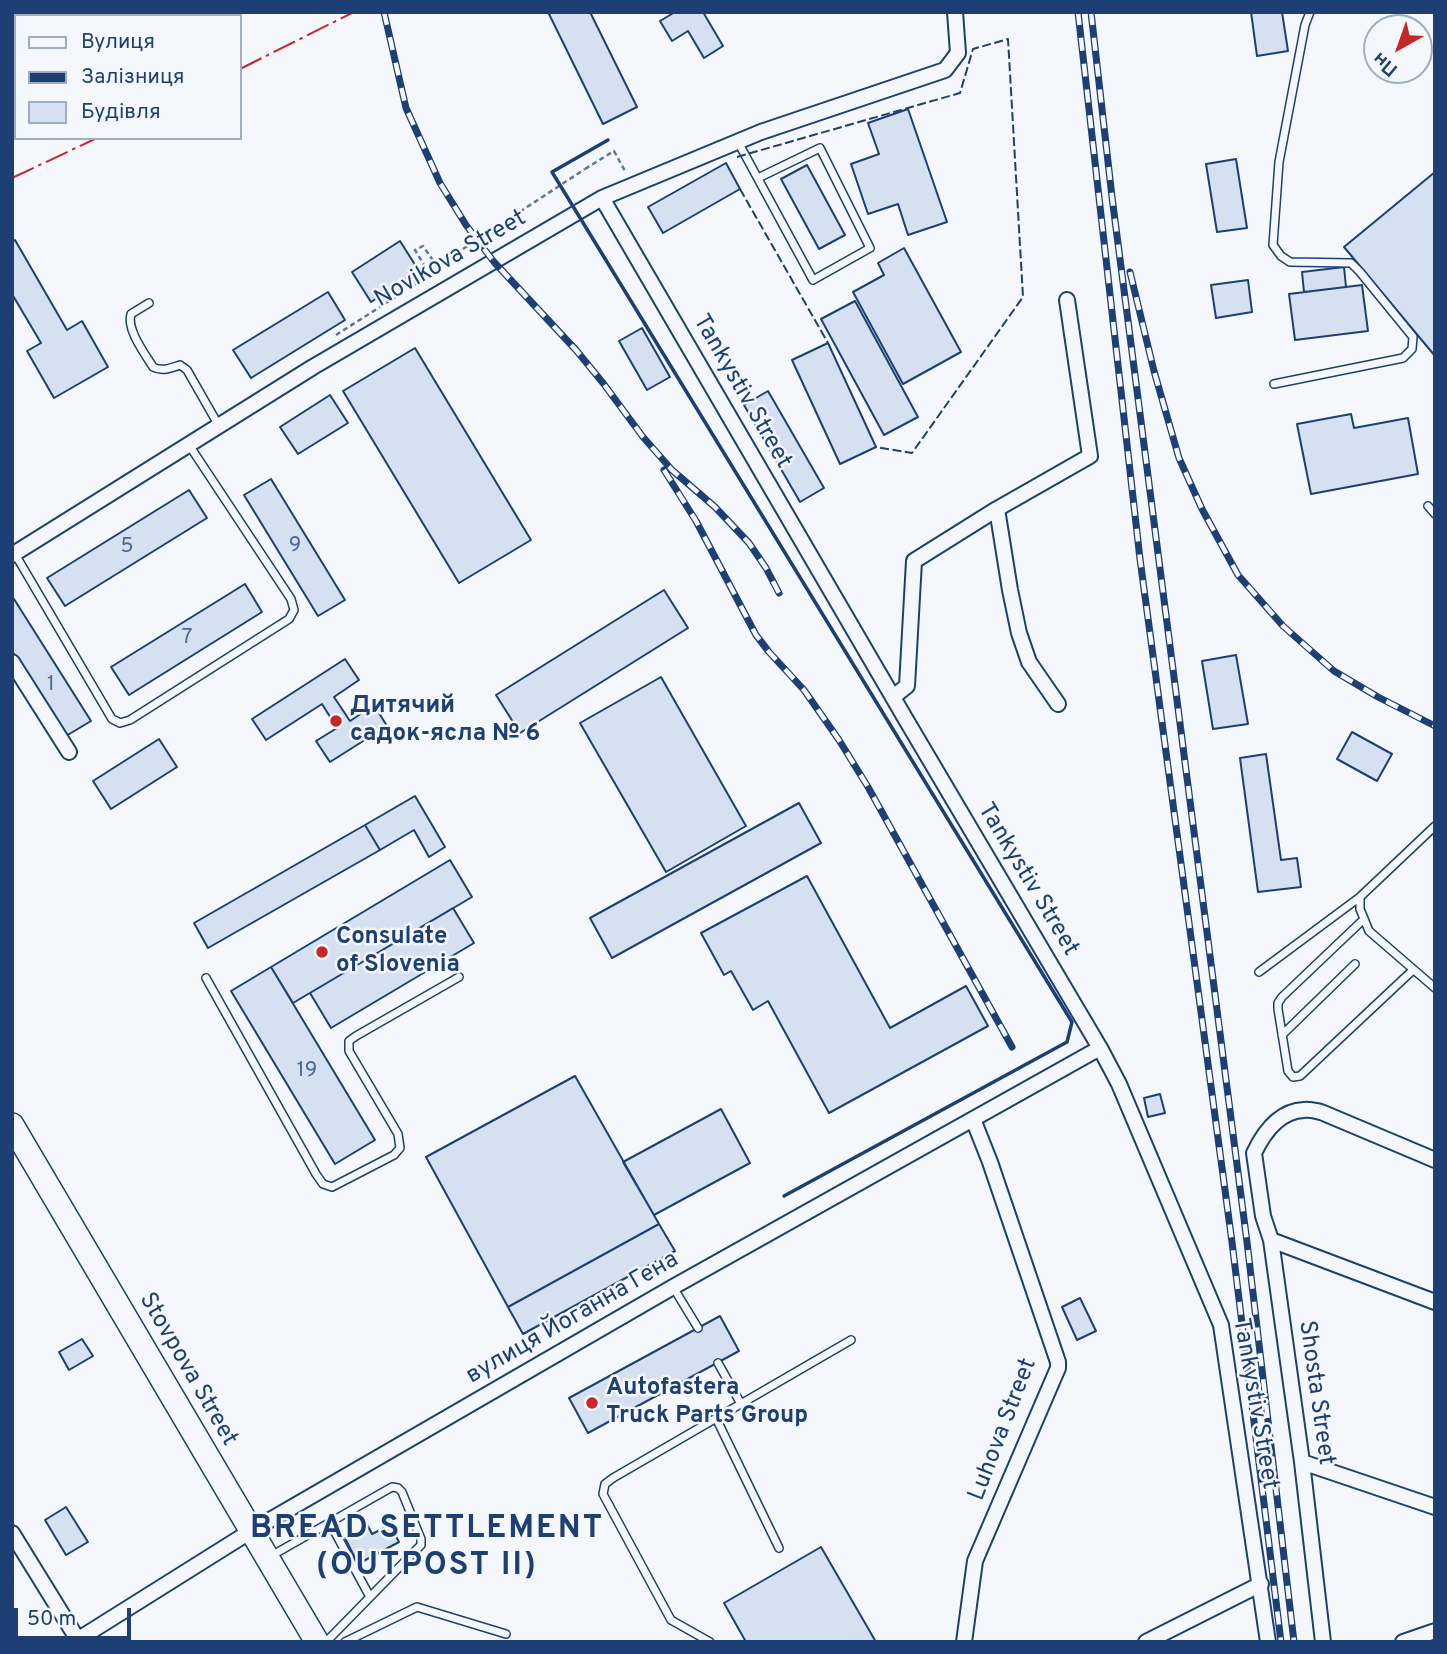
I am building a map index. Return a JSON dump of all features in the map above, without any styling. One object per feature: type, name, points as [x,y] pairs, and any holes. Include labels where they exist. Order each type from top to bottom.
[{"type":"main road","name":"Stovpova Street","points":[[12,1125],[317,1642]]},
{"type":"street","name":"Novikova Street","points":[[13,554],[313,367],[601,198],[761,132],[945,70],[958,53],[955,12]]},
{"type":"street","name":"Tankystiv Street","points":[[601,198],[1119,1084],[1221,1325],[1268,1642]]},
{"type":"street","points":[[893,697],[907,686],[914,561],[997,509],[1090,456],[1067,300]]},
{"type":"street","points":[[997,509],[1019,633],[1029,662],[1058,704]]},
{"type":"street","points":[[12,662],[69,752]]},
{"type":"street","name":"вулиця Йоганна Гена","points":[[76,1641],[251,1531],[673,1287],[1100,1048]]},
{"type":"street","name":"Shosta Street","points":[[1323,1642],[1302,1462],[1271,1240],[1263,1216],[1254,1153],[1273,1122],[1289,1113],[1304,1110],[1321,1112],[1435,1160]]},
{"type":"street","name":"Luhova Street","points":[[964,1642],[975,1561],[1058,1368],[990,1162],[973,1119]]},
{"type":"street","points":[[1271,1240],[1435,1302]]},
{"type":"street","points":[[1302,1462],[1435,1507]]},
{"type":"street","points":[[12,1533],[76,1641]]},
{"type":"street","points":[[1146,1642],[1261,1584]]},
{"type":"street","points":[[1403,1642],[1435,1631]]},
{"type":"lane","points":[[1274,384],[1403,358],[1412,349],[1413,337],[1351,263],[1290,262],[1281,256],[1273,245],[1279,162],[1310,12]]},
{"type":"lane","points":[[737,142],[813,280],[870,248],[820,148],[758,178]]},
{"type":"lane","points":[[149,303],[131,314],[131,329],[153,367],[158,370],[180,365],[187,370],[219,426]]},
{"type":"lane","points":[[13,554],[111,719],[120,723],[130,720],[289,620],[294,610],[291,599],[189,445]]},
{"type":"lane","points":[[1428,506],[1435,514]]},
{"type":"lane","points":[[1259,972],[1360,897],[1435,826]]},
{"type":"lane","points":[[1360,897],[1360,909],[1369,931],[1435,988]]},
{"type":"lane","points":[[1364,919],[1278,1003],[1288,1071],[1293,1077],[1300,1076],[1413,970]]},
{"type":"lane","points":[[1282,1035],[1355,964]]},
{"type":"lane","points":[[205,978],[316,1174],[323,1184],[332,1187],[394,1155],[400,1148],[398,1134],[349,1051],[349,1041],[459,977]]},
{"type":"lane","points":[[673,1287],[698,1328]]},
{"type":"lane","points":[[710,1642],[671,1620],[603,1494],[605,1484],[850,1340]]},
{"type":"lane","points":[[718,1363],[741,1404]]},
{"type":"lane","points":[[716,1418],[779,1548]]},
{"type":"lane","points":[[267,1559],[392,1487],[402,1492],[421,1545],[326,1642]]},
{"type":"lane","points":[[330,1523],[370,1597]]},
{"type":"lane","points":[[345,1642],[417,1607],[506,1634]]},
{"type":"path","points":[[430,275],[415,250],[423,246],[437,265],[614,151],[632,186]]},
{"type":"building","points":[[143,12],[188,14],[144,14]]},
{"type":"building","points":[[548,12],[590,12],[637,107],[603,124]]},
{"type":"building","points":[[675,12],[703,12],[723,46],[704,58],[688,31],[672,41],[660,21]]},
{"type":"building","points":[[1251,12],[1282,12],[1288,51],[1257,56]]},
{"type":"building","points":[[908,109],[947,222],[908,235],[898,204],[868,214],[851,164],[879,154],[868,123]]},
{"type":"building","points":[[1236,159],[1247,228],[1217,232],[1206,164]]},
{"type":"building","points":[[726,163],[740,189],[663,233],[648,207]]},
{"type":"building","points":[[807,165],[845,235],[819,249],[781,179]]},
{"type":"building","points":[[1435,172],[1435,356],[1344,247]]},
{"type":"building","points":[[15,240],[67,330],[82,321],[108,367],[54,398],[27,351],[41,343],[12,294],[12,242]]},
{"type":"building","points":[[400,241],[419,271],[371,302],[352,272]]},
{"type":"building","points":[[904,248],[961,352],[903,384],[853,292],[884,275],[878,263]]},
{"type":"building","points":[[1344,267],[1346,287],[1304,292],[1302,272]]},
{"type":"building","points":[[1248,280],[1252,312],[1216,318],[1211,285]]},
{"type":"building","points":[[1362,285],[1368,331],[1295,340],[1289,294]]},
{"type":"building","points":[[328,292],[345,320],[251,378],[233,350]]},
{"type":"building","points":[[855,301],[918,417],[884,435],[821,319]]},
{"type":"building","points":[[642,328],[670,377],[647,390],[619,341]]},
{"type":"building","points":[[828,343],[876,447],[840,464],[792,360]]},
{"type":"building","points":[[415,348],[531,540],[459,583],[343,391]]},
{"type":"building","points":[[768,391],[824,488],[800,502],[744,405]]},
{"type":"building","points":[[330,395],[348,423],[298,454],[280,427]]},
{"type":"building","points":[[1351,414],[1354,428],[1408,418],[1418,474],[1311,494],[1297,424]]},
{"type":"building","points":[[271,479],[345,600],[318,616],[244,495]]},
{"type":"building","points":[[189,490],[207,518],[65,606],[47,578]]},
{"type":"building","points":[[245,584],[262,612],[129,695],[111,667]]},
{"type":"building","points":[[664,590],[688,628],[520,733],[496,695]]},
{"type":"building","points":[[14,599],[91,721],[66,736],[12,651]]},
{"type":"building","points":[[1236,655],[1248,724],[1213,729],[1202,661]]},
{"type":"building","points":[[345,659],[359,680],[334,697],[350,721],[374,705],[387,726],[330,762],[316,741],[337,728],[322,704],[266,740],[252,719]]},
{"type":"building","points":[[661,677],[746,826],[666,872],[580,723]]},
{"type":"building","points":[[1352,732],[1392,754],[1377,781],[1337,759]]},
{"type":"building","points":[[159,739],[177,767],[111,809],[93,781]]},
{"type":"building","points":[[1266,754],[1281,860],[1297,858],[1301,887],[1258,892],[1240,758]]},
{"type":"building","points":[[415,796],[445,847],[429,857],[414,830],[380,850],[365,825]]},
{"type":"building","points":[[799,803],[821,843],[612,958],[590,918]]},
{"type":"building","points":[[365,825],[380,850],[208,948],[194,923]]},
{"type":"building","points":[[450,860],[472,897],[293,1003],[271,967]]},
{"type":"building","points":[[807,876],[890,1028],[966,986],[988,1026],[829,1113],[768,1001],[753,1010],[731,971],[724,975],[701,933]]},
{"type":"building","points":[[453,908],[474,943],[331,1028],[310,993]]},
{"type":"building","points":[[271,967],[375,1140],[335,1164],[231,991]]},
{"type":"building","points":[[575,1076],[659,1224],[508,1307],[426,1157]]},
{"type":"building","points":[[1160,1094],[1165,1113],[1148,1117],[1144,1098]]},
{"type":"building","points":[[721,1109],[750,1163],[654,1215],[623,1162]]},
{"type":"building","points":[[659,1224],[675,1251],[523,1334],[508,1307]]},
{"type":"building","points":[[1080,1298],[1096,1331],[1077,1340],[1062,1307]]},
{"type":"building","points":[[720,1316],[739,1351],[588,1433],[569,1398]]},
{"type":"building","points":[[82,1339],[93,1356],[69,1370],[59,1352]]},
{"type":"building","points":[[66,1507],[88,1542],[66,1555],[45,1520]]},
{"type":"building","points":[[390,1525],[399,1542],[358,1564],[345,1538],[368,1526],[372,1534]]},
{"type":"building","points":[[821,1547],[876,1642],[746,1642],[724,1603]]},
{"type":"railway","points":[[384,12],[406,108],[440,183],[466,225],[494,262],[576,350],[672,470],[715,507],[749,543],[779,593]]},
{"type":"railway","points":[[1078,12],[1140,559],[1232,1242],[1281,1642]]},
{"type":"railway","points":[[1091,12],[1112,197],[1247,1242],[1294,1642]]},
{"type":"railway","points":[[1130,272],[1179,458],[1202,509],[1238,575],[1283,626],[1334,671],[1435,726]]},
{"type":"railway","points":[[664,470],[696,521],[756,635],[804,690],[868,787],[1012,1047]]},
{"type":"fence","points":[[737,157],[960,93],[973,49],[1008,39],[1023,297],[912,453],[876,447]]},
{"type":"fence","points":[[740,189],[828,343]]},
{"type":"wall","points":[[608,140],[552,172],[1072,1022],[1067,1042],[784,1196]]},
{"type":"power","points":[[242,68],[354,12]]},
{"type":"power","points":[[12,178],[93,140]]},
{"type":"place","name":"Дитячий садок-ясла № 6","points":[[336,721]]},
{"type":"place","name":"Consulate of Slovenia","points":[[322,952]]},
{"type":"place","name":"Autofastera Truck Parts Group","points":[[592,1403]]},
{"type":"district","name":"BREAD SETTLEMENT (OUTPOST II)","points":[[427,1550]]}]
